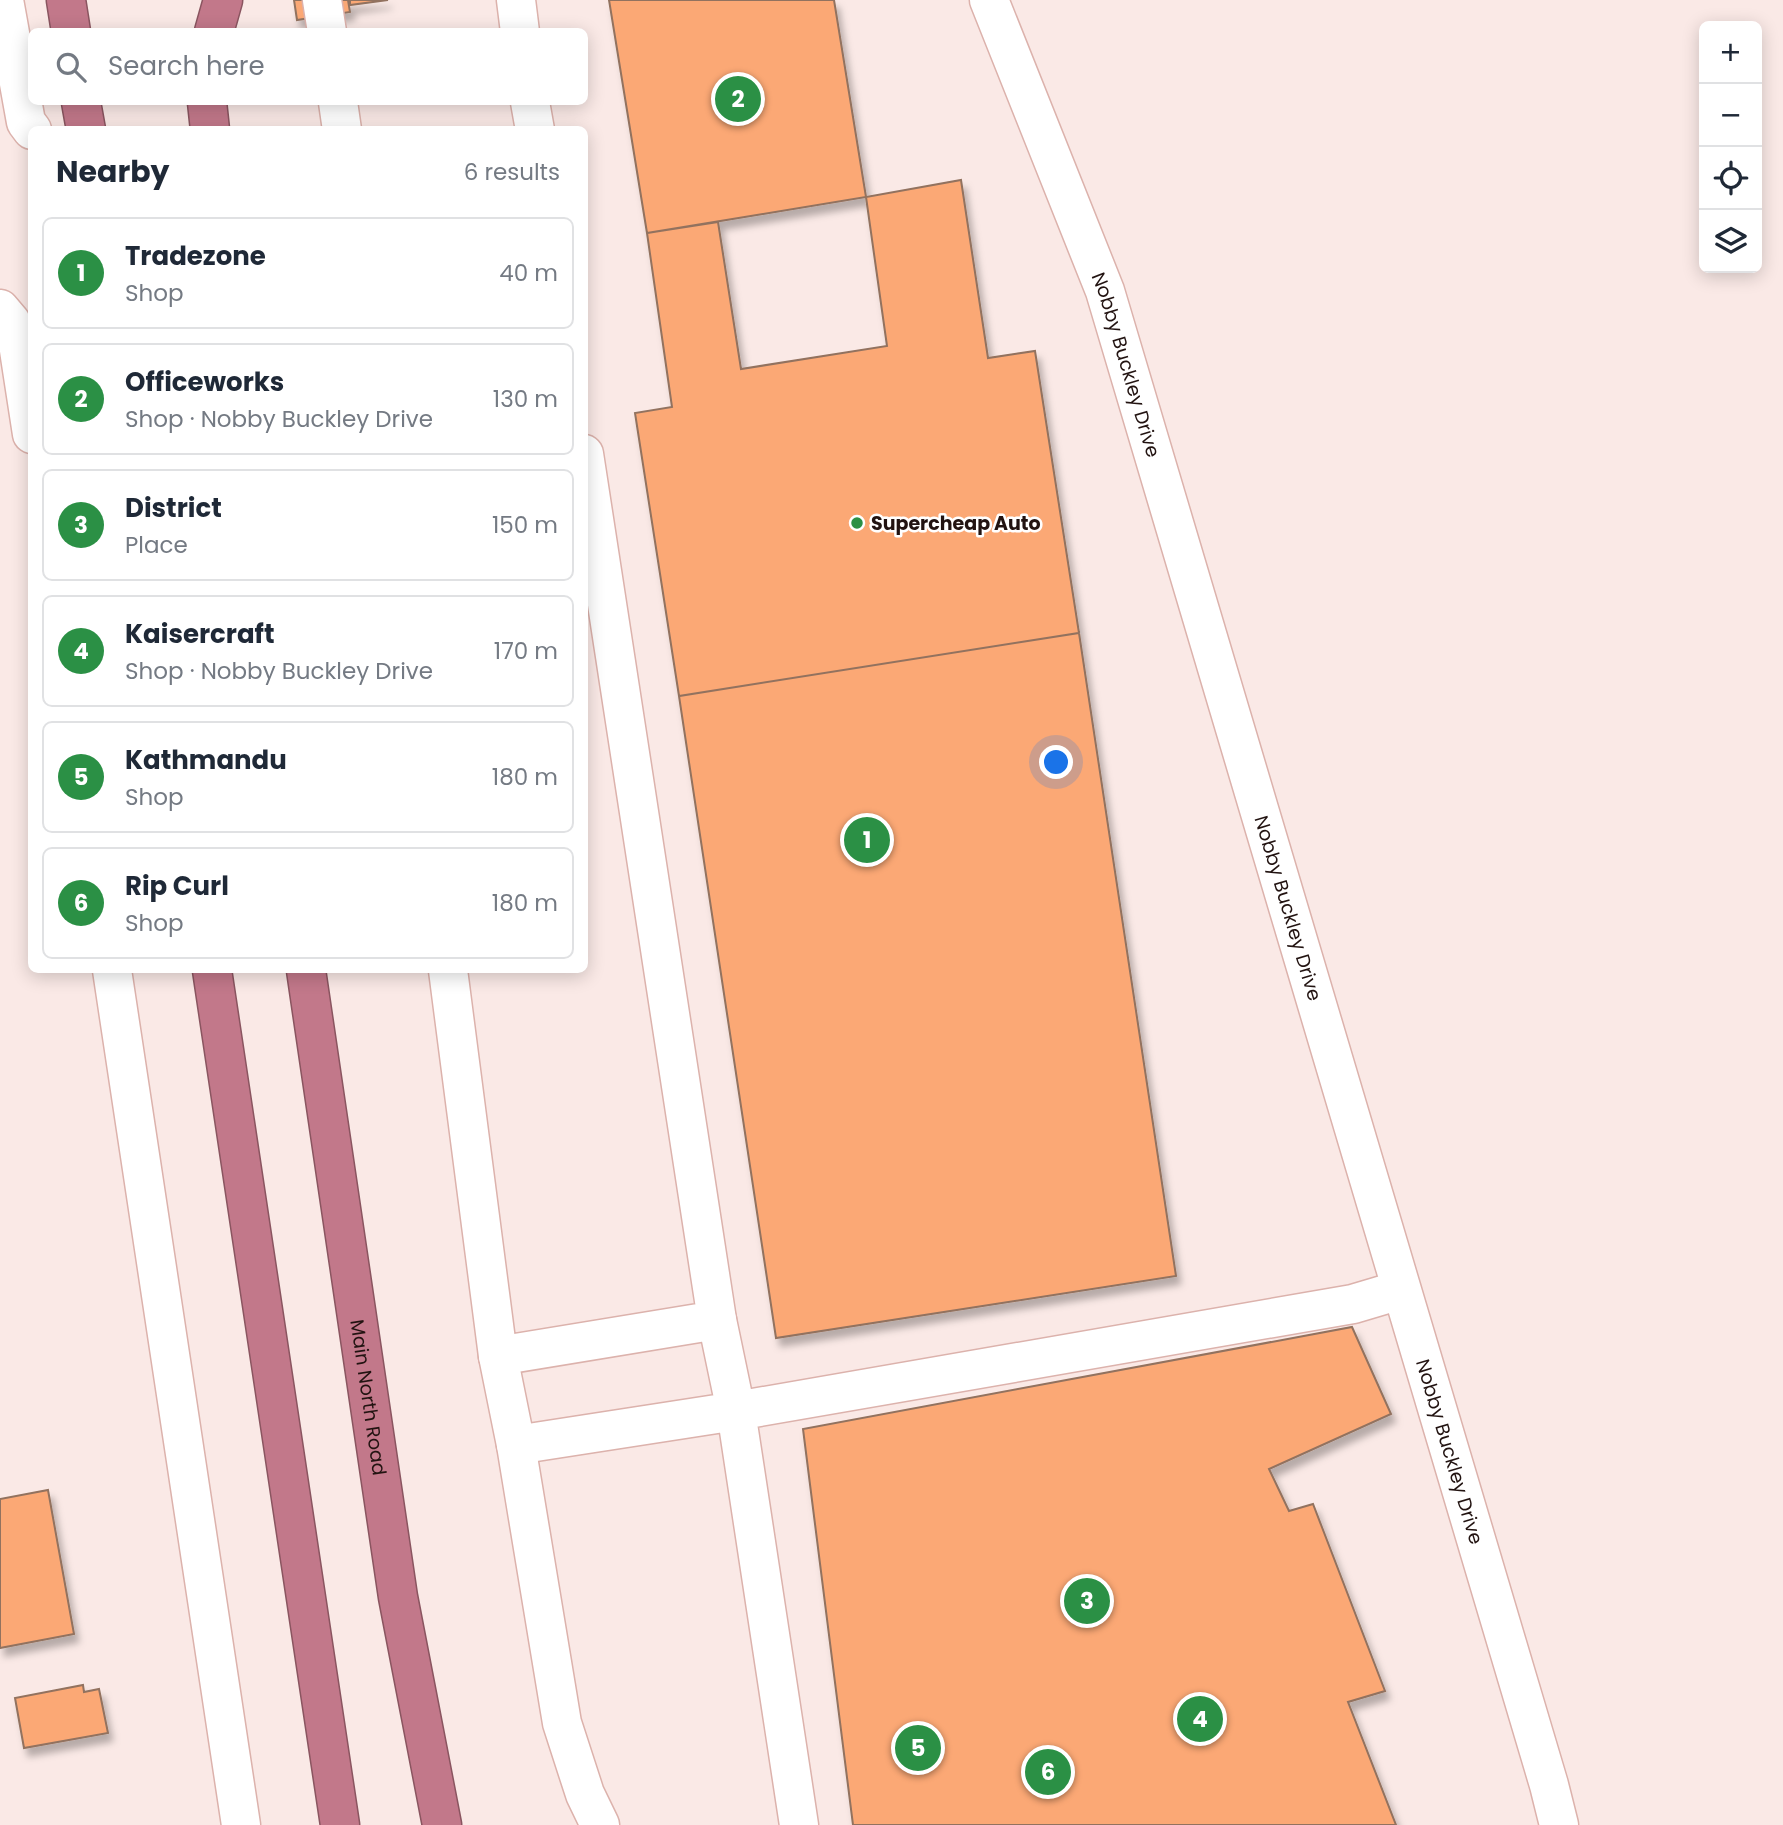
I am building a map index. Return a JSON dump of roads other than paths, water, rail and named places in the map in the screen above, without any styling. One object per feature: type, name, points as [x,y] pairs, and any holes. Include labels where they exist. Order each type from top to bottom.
[{"type":"highway","points":[[194,0],[198,28]]},
{"type":"highway","points":[[215,28],[223,0]]},
{"type":"highway","points":[[82,105],[85,126]]},
{"type":"highway","points":[[207,105],[210,126]]},
{"type":"highway","points":[[212,973],[340,1825]]},
{"type":"highway","name":"Main North Road","points":[[306,973],[398,1597],[442,1825]]},
{"type":"street","points":[[4,0],[26,121],[29,126]]},
{"type":"street","points":[[321,0],[326,28]]},
{"type":"street","points":[[516,0],[520,28]]},
{"type":"street","name":"Nobby Buckley Drive","points":[[989,0],[1105,291],[1559,1825]]},
{"type":"street","points":[[338,105],[341,126]]},
{"type":"street","points":[[531,105],[534,126]]},
{"type":"street","points":[[0,309],[11,322],[16,337],[28,410]]},
{"type":"street","points":[[588,480],[717,1320],[736,1411],[799,1825]]},
{"type":"street","points":[[112,973],[241,1825]]},
{"type":"street","points":[[448,973],[498,1356],[516,1445],[562,1723],[585,1794],[600,1825]]},
{"type":"street","points":[[516,1445],[736,1411],[1353,1304],[1400,1290]]},
{"type":"street","points":[[498,1356],[717,1320]]},
{"type":"place","name":"Officeworks","points":[[738,99]]},
{"type":"place","name":"Supercheap Auto","points":[[857,523]]},
{"type":"place","name":"Tradezone","points":[[867,840]]},
{"type":"place","name":"District","points":[[1087,1601]]},
{"type":"place","name":"Kaisercraft","points":[[1200,1719]]},
{"type":"place","name":"Kathmandu","points":[[918,1748]]},
{"type":"place","name":"Rip Curl","points":[[1048,1772]]}]
